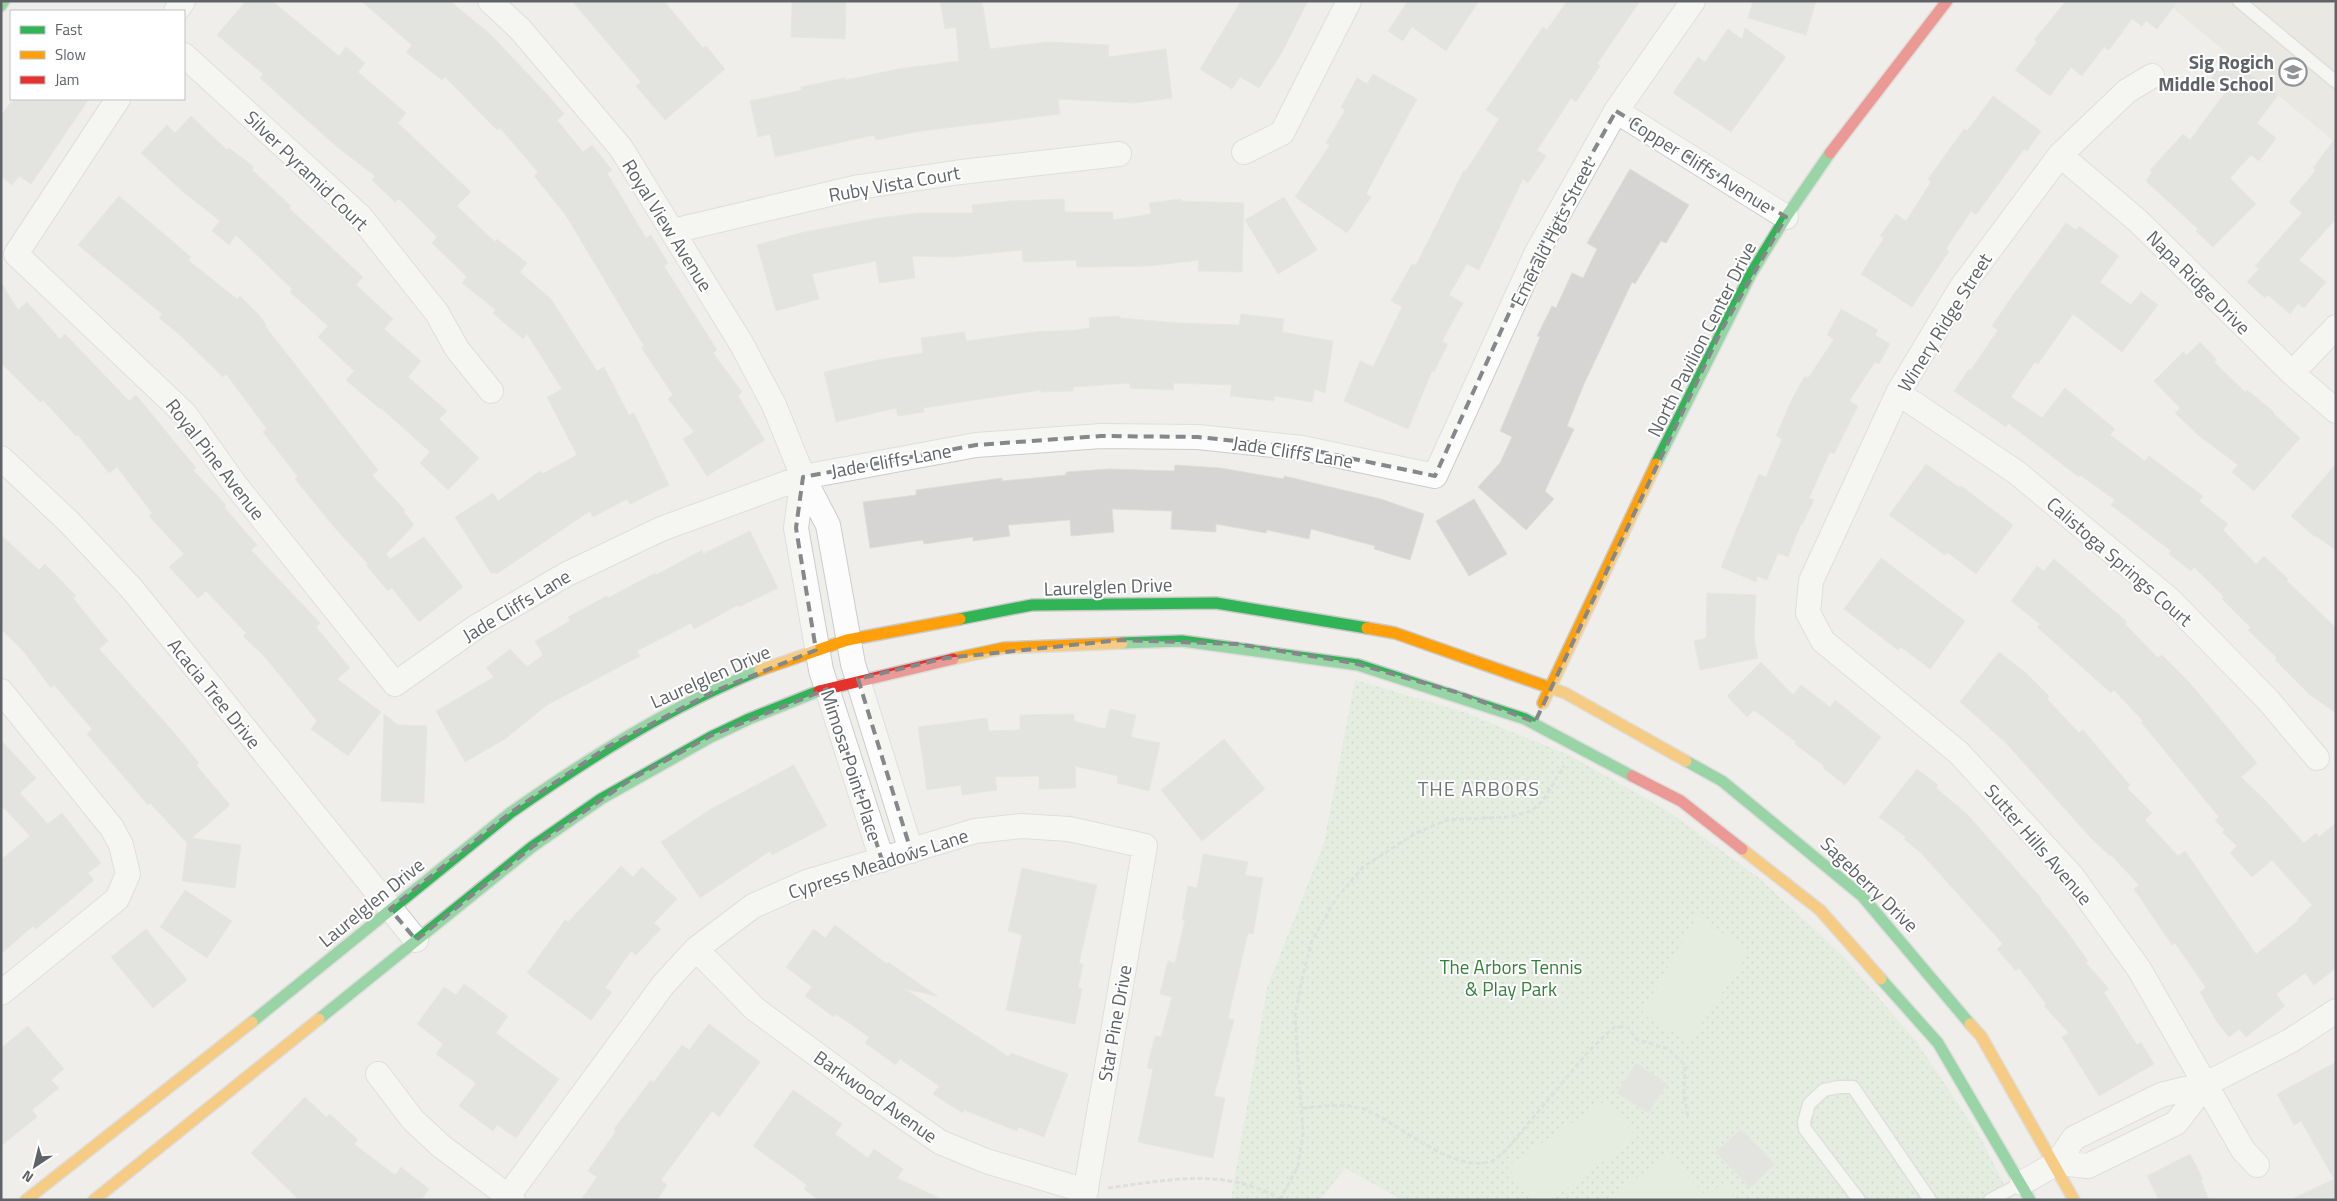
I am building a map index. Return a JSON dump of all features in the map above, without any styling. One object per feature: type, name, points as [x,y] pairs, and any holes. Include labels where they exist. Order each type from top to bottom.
[{"type":"street","points":[[1,6],[4,1]]},
{"type":"street","name":"Royal View Avenue","points":[[490,1],[520,29],[621,148],[741,343],[774,405],[803,477],[828,525],[848,640],[856,672]]},
{"type":"street","points":[[1244,152],[1282,134],[1349,1]]},
{"type":"street","name":"Emerald Hgts Street","points":[[1435,476],[1537,252],[1616,111],[1693,1]]},
{"type":"street","name":"North Pavilion Center Drive","points":[[1535,722],[1722,329],[1751,274],[1786,217],[1869,97],[1947,1]]},
{"type":"street","name":"Silver Pyramid Court","points":[[185,56],[360,216],[437,313],[457,349],[491,391]]},
{"type":"street","name":"Winery Ridge Street","points":[[1808,613],[1811,581],[1898,393],[1961,288],[2060,155],[2127,91],[2152,76]]},
{"type":"street","name":"Royal Pine Avenue","points":[[117,100],[16,254],[185,414],[234,483],[395,684]]},
{"type":"street","name":"Copper Cliffs Avenue","points":[[1616,111],[1786,217]]},
{"type":"street","name":"Ruby Vista Court","points":[[673,231],[859,187],[961,172],[1119,154]]},
{"type":"street","name":"Napa Ridge Drive","points":[[2060,155],[2138,221],[2292,373],[2336,411]]},
{"type":"street","points":[[2292,373],[2336,327]]},
{"type":"street","name":"Calistoga Springs Court","points":[[1898,393],[2016,472],[2169,599],[2268,700],[2317,758]]},
{"type":"street","name":"Jade Cliffs Lane","points":[[395,684],[476,627],[567,574],[662,530],[803,477],[976,445],[1101,436],[1198,438],[1302,448],[1435,476]]},
{"type":"street","name":"Acacia Tree Drive","points":[[1,458],[104,557],[416,940]]},
{"type":"street","name":"Royal View Avenue","points":[[803,477],[796,528],[822,670]]},
{"type":"street","name":"Laurelglen Drive","points":[[94,1200],[532,847],[630,780],[712,735],[822,670],[848,640],[921,623],[1010,608],[1072,602],[1136,599],[1198,602],[1255,606],[1374,627],[1480,658],[1551,686]]},
{"type":"street","name":"Sutter Hills Avenue","points":[[1808,613],[1822,641],[1959,753],[2072,876],[2140,969],[2244,1150],[2257,1165]]},
{"type":"street","name":"Laurelglen Drive","points":[[26,1200],[171,1087],[510,813],[554,781],[609,746],[657,719],[715,691],[822,670],[856,672],[1010,648],[1121,640],[1180,640],[1284,650],[1354,663],[1459,693],[1535,722]]},
{"type":"street","name":"Mimosa Point Place","points":[[822,670],[882,860]]},
{"type":"street","name":"Mimosa Point Place","points":[[856,672],[911,851]]},
{"type":"street","name":"Sageberry Drive","points":[[1551,686],[1637,728],[1735,789],[1786,829],[1841,877],[1892,927],[1935,976],[1982,1038],[2020,1096],[2057,1163],[2074,1200]]},
{"type":"street","points":[[1,691],[112,828],[121,844],[128,874],[117,899],[1,993]]},
{"type":"street","points":[[1535,722],[1624,766],[1681,801],[1722,829],[1816,907],[1880,973],[1922,1024],[1975,1099],[2026,1192],[2057,1163],[2074,1138],[2161,1095],[2206,1084],[2290,1041],[2336,1011]]},
{"type":"street","name":"Cypress Meadows Lane","points":[[510,1198],[663,985],[696,949],[753,906],[807,882],[975,831],[1022,826],[1069,829],[1144,846]]},
{"type":"street","name":"Star Pine Drive","points":[[1085,1195],[1144,846]]},
{"type":"street","name":"Barkwood Avenue","points":[[696,949],[755,1009],[862,1088],[940,1142],[986,1161],[1085,1195]]},
{"type":"street","points":[[378,1074],[413,1120],[441,1146],[510,1198]]},
{"type":"street","points":[[2057,1163],[2088,1166],[2176,1123],[2206,1084]]},
{"type":"lane","points":[[2239,1],[2336,82]]},
{"type":"lane","points":[[1859,1200],[1805,1129],[1805,1112],[1816,1096],[1824,1090],[1853,1087],[1930,1200]]},
{"type":"lane","points":[[1990,1200],[2026,1192]]},
{"type":"path","points":[[1085,1195],[1175,1179],[1224,1178],[1261,1188],[1280,1199],[1298,1166],[1304,1134],[1295,1016],[1302,978],[1312,941],[1334,900],[1363,867],[1416,833],[1447,820],[1509,817],[1530,811],[1542,802],[1566,762]]},
{"type":"path","points":[[1302,1108],[1344,1106],[1365,1109],[1383,1118],[1434,1151],[1474,1162],[1491,1161],[1507,1149],[1588,1052],[1614,1027],[1628,1027],[1636,1039],[1668,1049],[1686,1065],[1684,1095],[1688,1117]]},
{"type":"highlighted area","points":[[1616,111],[1786,217],[1722,329],[1535,722],[1459,693],[1354,663],[1237,644],[1121,640],[946,658],[858,679],[911,851],[882,860],[827,689],[712,735],[630,780],[532,847],[416,940],[390,909],[510,813],[609,746],[715,691],[816,650],[796,528],[803,477],[976,445],[1101,436],[1198,437],[1302,448],[1435,476],[1537,252]]},
{"type":"shaded area","name":"Sig Rogich Middle School","points":[[2164,1],[2336,1],[2336,143]]},
{"type":"green space","name":"The Arbors Tennis & Play Park","points":[[1355,680],[1464,712],[1569,755],[1668,811],[1759,878],[1842,955],[1916,1041],[1979,1135],[2012,1200],[1402,1200],[1345,1168],[1320,1200],[1231,1200],[1267,988],[1324,843]]},
{"type":"green space","points":[[1697,916],[1750,951],[1689,1042],[1642,1014]]},
{"type":"green space","points":[[1605,1101],[1637,1137],[1551,1200],[1532,1200],[1507,1166]]},
{"type":"green space","points":[[1668,1154],[1706,1197],[1725,1182],[1738,1200],[1608,1200]]},
{"type":"building","points":[[246,1],[272,1],[339,56],[346,47],[365,63],[358,72],[406,113],[398,123],[471,192],[457,206],[495,242],[497,239],[527,263],[520,272],[551,299],[597,371],[604,367],[629,415],[634,413],[669,485],[630,504],[627,499],[593,517],[590,511],[498,573],[491,573],[455,517],[493,493],[498,501],[540,471],[542,474],[577,455],[547,397],[562,389],[527,334],[523,339],[493,313],[496,310],[462,283],[467,277],[432,243],[437,237],[399,199],[395,202],[372,180],[375,176],[336,146],[290,105],[260,78],[263,74],[217,35]]},
{"type":"building","points":[[361,1],[450,1],[490,34],[546,93],[564,114],[557,120],[583,152],[592,145],[612,170],[607,173],[646,238],[651,235],[668,263],[664,266],[717,350],[713,353],[742,392],[738,396],[765,440],[707,476],[683,439],[694,432],[668,399],[673,395],[641,347],[644,346],[565,214],[534,176],[538,172],[500,128],[497,130],[445,77],[442,80],[406,52],[412,45]]},
{"type":"building","points":[[572,1],[664,1],[703,48],[706,46],[725,69],[665,120],[636,86],[641,82]]},
{"type":"building","points":[[792,1],[846,1],[845,39],[791,37]]},
{"type":"building","points":[[940,1],[982,1],[990,49],[1048,42],[1109,45],[1108,57],[1166,49],[1172,98],[1134,103],[1058,99],[1060,114],[921,131],[876,140],[874,135],[775,157],[770,134],[758,137],[750,101],[802,90],[801,87],[845,78],[846,80],[898,69],[959,61],[956,27],[945,29]]},
{"type":"building","points":[[1241,1],[1308,1],[1281,54],[1259,88],[1240,77],[1232,89],[1200,69]]},
{"type":"building","points":[[1408,1],[1479,1],[1446,51],[1412,27],[1403,41],[1388,31]]},
{"type":"building","points":[[1567,1],[1640,1],[1597,64],[1600,66],[1576,102],[1571,98],[1537,150],[1546,156],[1528,183],[1523,179],[1479,270],[1467,264],[1449,295],[1463,303],[1442,341],[1448,344],[1434,372],[1432,371],[1408,429],[1344,401],[1360,361],[1373,367],[1402,307],[1391,301],[1412,264],[1416,265],[1464,170],[1466,171],[1499,119],[1486,110],[1543,27],[1547,30]]},
{"type":"building","points":[[1753,1],[1816,1],[1806,35],[1748,18]]},
{"type":"building","points":[[2066,1],[2178,1],[2157,29],[2146,21],[2142,26],[2132,19],[2109,50],[2104,47],[2082,76],[2071,67],[2050,96],[2015,70],[2037,42],[2034,40]]},
{"type":"building","points":[[1745,28],[1786,57],[1731,132],[1673,93],[1698,57],[1705,62],[1728,29],[1742,39]]},
{"type":"building","points":[[2228,56],[2278,95],[2257,123],[2276,138],[2259,161],[2251,155],[2230,178],[2256,204],[2213,247],[2196,231],[2198,229],[2146,181],[2152,172],[2150,170],[2183,134],[2190,140],[2227,90],[2211,78]]},
{"type":"building","points":[[1373,74],[1417,99],[1366,194],[1371,197],[1347,233],[1295,197],[1330,145],[1326,143],[1345,110],[1341,107],[1357,78],[1367,84]]},
{"type":"building","points":[[1993,96],[2041,131],[2027,151],[2024,149],[1976,215],[1971,211],[1946,249],[1949,251],[1912,307],[1861,274],[1884,238],[1880,236],[1896,214],[1906,221],[1931,182],[1928,179],[1964,129],[1967,131]]},
{"type":"building","points":[[12,100],[88,100],[31,184],[19,176],[12,185],[1,177],[1,116]]},
{"type":"building","points":[[191,116],[227,150],[229,148],[254,167],[252,170],[291,206],[289,208],[363,277],[356,285],[393,319],[384,329],[421,361],[408,377],[447,411],[439,419],[479,458],[448,490],[420,463],[430,452],[381,408],[346,380],[354,371],[318,337],[328,326],[290,292],[292,289],[236,235],[229,245],[212,231],[220,221],[182,191],[141,153],[167,125],[175,133]]},
{"type":"building","points":[[2336,137],[2336,219],[2299,260],[2326,282],[2304,308],[2298,304],[2290,314],[2268,295],[2265,298],[2247,282],[2259,269],[2255,266],[2302,213],[2289,202],[2316,170],[2313,168]]},
{"type":"building","points":[[1630,169],[1689,205],[1666,243],[1661,241],[1635,284],[1632,282],[1584,384],[1567,426],[1574,429],[1545,491],[1554,499],[1526,530],[1478,487],[1500,463],[1512,437],[1500,431],[1540,337],[1537,336],[1552,306],[1556,308],[1572,273],[1583,278],[1597,249],[1587,243]]},
{"type":"building","points":[[119,196],[191,257],[188,260],[237,299],[240,296],[260,316],[265,326],[378,470],[372,475],[405,510],[404,512],[414,525],[386,554],[390,559],[424,537],[463,587],[419,622],[392,588],[388,591],[366,565],[368,564],[334,527],[295,479],[298,477],[263,432],[267,429],[226,374],[223,377],[180,335],[159,318],[162,314],[78,245]]},
{"type":"building","points":[[1284,197],[1317,250],[1278,274],[1245,220]]},
{"type":"building","points":[[1064,199],[1065,212],[1113,212],[1113,220],[1151,214],[1149,203],[1181,199],[1181,201],[1244,203],[1242,272],[1198,271],[1199,260],[1150,266],[1077,267],[1076,260],[1023,262],[1022,250],[953,257],[912,256],[915,278],[879,283],[876,261],[812,274],[819,299],[776,311],[757,245],[800,233],[878,218],[920,213],[973,213],[972,205],[1010,201]]},
{"type":"building","points":[[2066,223],[2076,230],[2079,226],[2119,256],[2100,282],[2131,305],[2141,292],[2158,305],[2122,352],[2073,314],[2038,364],[2035,362],[2011,397],[2042,418],[2065,388],[2115,429],[2110,435],[2145,461],[2149,456],[2203,496],[2199,501],[2228,524],[2223,530],[2256,564],[2264,556],[2336,628],[2336,713],[2309,694],[2275,660],[2277,658],[2248,630],[2251,628],[2222,599],[2224,597],[2194,567],[2191,571],[2169,554],[2171,551],[2111,505],[2115,500],[2080,475],[2079,477],[2008,423],[2006,427],[1954,391],[1969,369],[1971,370],[1998,330],[1992,326],[2008,302]]},
{"type":"building","points":[[1,282],[18,310],[27,302],[60,339],[65,334],[129,401],[136,395],[196,468],[193,470],[226,505],[224,507],[257,545],[251,550],[320,623],[316,627],[350,668],[337,679],[381,712],[348,756],[311,729],[317,721],[265,657],[243,636],[246,633],[206,591],[198,598],[169,567],[184,554],[149,516],[152,513],[117,467],[109,473],[78,435],[76,436],[43,400],[40,402],[1,363]]},
{"type":"building","points":[[1841,309],[1878,330],[1875,335],[1890,344],[1879,364],[1875,362],[1849,401],[1858,406],[1834,454],[1830,452],[1809,498],[1814,500],[1801,524],[1788,557],[1778,553],[1767,580],[1757,576],[1756,582],[1721,567],[1759,474],[1766,477],[1782,439],[1776,436],[1791,401],[1805,376],[1808,378],[1834,339],[1827,335]]},
{"type":"building","points":[[1241,314],[1284,319],[1282,332],[1333,341],[1325,393],[1315,389],[1312,402],[1274,396],[1274,401],[1230,396],[1232,385],[1174,383],[1173,390],[1130,388],[1130,383],[1073,387],[1073,391],[1041,392],[1041,390],[923,408],[924,412],[898,416],[896,408],[836,422],[824,372],[878,360],[923,353],[921,338],[965,332],[966,341],[1034,332],[1077,330],[1090,328],[1089,318],[1120,316],[1120,318],[1178,323],[1239,325]]},
{"type":"building","points":[[2200,342],[2217,360],[2214,362],[2245,392],[2247,390],[2274,412],[2300,438],[2254,491],[2232,472],[2238,465],[2198,435],[2175,413],[2180,408],[2154,381],[2183,352],[2187,355]]},
{"type":"building","points":[[1926,464],[1960,488],[1961,486],[2013,525],[1976,574],[1947,552],[1945,555],[1889,515]]},
{"type":"building","points":[[2336,464],[2336,550],[2315,537],[2291,516]]},
{"type":"building","points":[[1175,465],[1221,468],[1284,479],[1284,476],[1381,499],[1424,514],[1410,560],[1374,549],[1375,546],[1311,529],[1309,539],[1267,530],[1266,533],[1216,524],[1216,532],[1171,529],[1172,511],[1112,509],[1114,532],[1071,536],[1070,520],[1008,525],[1010,536],[973,541],[973,537],[924,544],[923,540],[870,548],[863,502],[916,495],[916,490],[1002,478],[1002,481],[1066,475],[1066,472],[1109,469],[1174,471]]},
{"type":"building","points":[[1474,499],[1507,554],[1469,576],[1436,521]]},
{"type":"building","points":[[750,531],[778,588],[739,607],[738,605],[694,629],[691,623],[637,651],[640,656],[547,705],[505,739],[465,762],[436,711],[494,677],[486,668],[510,649],[527,667],[543,655],[535,641],[570,621],[568,617],[655,573],[656,575],[702,550],[703,554]]},
{"type":"building","points":[[1,535],[39,570],[45,564],[76,596],[73,598],[108,641],[99,649],[171,729],[199,763],[196,765],[230,805],[192,838],[241,845],[235,888],[182,881],[187,843],[150,803],[148,805],[87,734],[92,729],[54,685],[51,688],[24,652],[1,629]]},
{"type":"building","points":[[1881,558],[1965,621],[1930,669],[1901,647],[1898,650],[1844,609]]},
{"type":"building","points":[[2054,559],[2127,622],[2125,624],[2158,658],[2162,655],[2189,682],[2257,763],[2241,777],[2266,801],[2304,843],[2316,833],[2319,837],[2336,823],[2336,968],[2314,985],[2305,973],[2276,994],[2285,1006],[2246,1037],[2239,1029],[2229,1037],[2217,1022],[2200,992],[2206,988],[2175,943],[2172,945],[2134,889],[2139,885],[2111,855],[2090,837],[2005,742],[1960,702],[1999,652],[2027,674],[2049,696],[2047,699],[2079,733],[2083,730],[2130,785],[2127,788],[2152,813],[2145,820],[2178,856],[2185,851],[2256,954],[2299,920],[2312,905],[2272,860],[2252,877],[2230,853],[2237,846],[2222,832],[2225,830],[2215,821],[2219,817],[2141,722],[2143,721],[2114,690],[2111,693],[2037,627],[2040,624],[2011,601],[2037,566],[2044,571]]},
{"type":"building","points":[[1707,593],[1756,595],[1754,638],[1758,658],[1700,670],[1694,641],[1706,638]]},
{"type":"building","points":[[1761,662],[1793,695],[1801,685],[1830,707],[1835,700],[1881,737],[1845,785],[1795,744],[1796,742],[1754,710],[1747,717],[1727,696]]},
{"type":"building","points":[[1110,709],[1136,715],[1131,737],[1160,743],[1149,791],[1117,783],[1118,776],[1075,766],[1076,788],[1039,789],[1039,776],[995,777],[997,790],[962,795],[961,785],[927,790],[918,727],[987,718],[989,731],[1020,730],[1020,715],[1074,714],[1074,721],[1105,729]]},
{"type":"building","points":[[384,714],[398,725],[427,726],[424,803],[381,801]]},
{"type":"building","points":[[1224,739],[1265,789],[1202,841],[1161,790]]},
{"type":"building","points":[[1,740],[36,778],[20,793],[48,824],[62,813],[101,863],[88,873],[94,880],[36,929],[33,926],[1,954],[1,860],[30,836],[4,808],[1,810]]},
{"type":"building","points":[[794,765],[827,826],[772,855],[770,851],[700,898],[661,842],[709,810]]},
{"type":"building","points":[[1917,769],[1938,785],[1936,788],[1968,815],[2042,899],[2088,961],[2086,963],[2109,989],[2104,992],[2137,1045],[2141,1042],[2154,1064],[2099,1096],[2062,1037],[2069,1033],[2044,1006],[2046,1004],[2019,968],[2016,971],[1997,949],[2003,944],[1920,852],[1904,839],[1906,837],[1879,817]]},
{"type":"building","points":[[1203,854],[1248,862],[1245,875],[1263,878],[1253,934],[1248,933],[1228,1018],[1234,1020],[1214,1096],[1225,1098],[1213,1158],[1138,1142],[1153,1069],[1147,1068],[1155,1036],[1161,1037],[1172,997],[1160,994],[1168,961],[1175,963],[1185,920],[1182,920],[1188,886],[1197,888]]},
{"type":"building","points":[[621,866],[633,877],[642,867],[677,899],[654,923],[661,929],[636,955],[631,951],[605,988],[612,992],[591,1020],[527,973],[565,920],[568,922]]},
{"type":"building","points":[[1022,868],[1097,885],[1079,963],[1083,964],[1078,988],[1082,989],[1075,1024],[1006,1010],[1022,935],[1008,931]]},
{"type":"building","points":[[185,890],[232,921],[207,958],[160,927]]},
{"type":"building","points":[[835,925],[887,964],[888,962],[937,996],[905,989],[1009,1057],[1011,1053],[1068,1074],[1044,1137],[1018,1127],[1017,1131],[964,1110],[963,1113],[933,1094],[939,1086],[900,1059],[896,1065],[865,1043],[869,1037],[836,1014],[834,1017],[805,996],[812,987],[786,967],[814,929],[825,938]]},
{"type":"building","points":[[146,929],[187,980],[153,1008],[111,957]]},
{"type":"building","points":[[464,984],[508,1016],[496,1033],[559,1079],[516,1138],[497,1125],[493,1131],[459,1106],[476,1083],[436,1054],[443,1044],[417,1024],[444,987],[456,995]]},
{"type":"building","points":[[709,1024],[760,1062],[719,1117],[712,1111],[661,1180],[667,1185],[657,1200],[581,1200],[597,1177],[588,1171],[616,1131],[614,1129],[651,1080],[653,1083],[682,1045],[689,1050]]},
{"type":"building","points":[[28,1026],[64,1069],[51,1080],[59,1088],[32,1110],[37,1117],[1,1146],[1,1048]]},
{"type":"building","points":[[2336,1062],[2336,1200],[2290,1200],[2334,1179],[2301,1121],[2294,1125],[2277,1094]]},
{"type":"building","points":[[1636,1063],[1667,1084],[1648,1113],[1617,1093]]},
{"type":"building","points":[[793,1090],[842,1124],[835,1134],[868,1158],[874,1149],[903,1169],[897,1178],[943,1200],[819,1200],[804,1189],[807,1185],[753,1146]]},
{"type":"building","points":[[305,1097],[326,1117],[330,1114],[358,1140],[354,1144],[395,1175],[401,1167],[429,1189],[421,1200],[299,1200],[251,1153]]},
{"type":"building","points":[[1741,1129],[1775,1164],[1750,1188],[1716,1152]]},
{"type":"building","points":[[2190,1154],[2203,1179],[2201,1180],[2209,1200],[2159,1200],[2147,1176]]},
{"type":"traffic: fast","points":[[1,6],[4,1]]},
{"type":"traffic: fast","points":[[1656,464],[1751,274],[1786,217],[1830,153]]},
{"type":"traffic: fast","points":[[960,619],[1032,605],[1216,603],[1367,628]]},
{"type":"traffic: fast","points":[[1122,643],[1182,641],[1358,665],[1525,719],[1632,776]]},
{"type":"traffic: fast","points":[[252,1022],[510,813],[631,734],[694,700],[760,670]]},
{"type":"traffic: fast","points":[[319,1019],[532,847],[601,799],[711,737],[749,719],[819,691]]},
{"type":"traffic: fast","points":[[1686,761],[1722,781],[1862,896],[1970,1024]]},
{"type":"traffic: fast","points":[[1881,979],[1938,1043],[2030,1200]]},
{"type":"traffic: slow","points":[[1543,703],[1656,464]]},
{"type":"traffic: slow","points":[[760,670],[847,640],[960,619]]},
{"type":"traffic: slow","points":[[1367,628],[1395,633],[1565,693],[1686,761]]},
{"type":"traffic: slow","points":[[953,659],[1004,648],[1122,643]]},
{"type":"traffic: slow","points":[[1742,849],[1820,910],[1881,979]]},
{"type":"traffic: slow","points":[[94,1200],[319,1019]]},
{"type":"traffic: slow","points":[[26,1200],[252,1022]]},
{"type":"traffic: slow","points":[[1970,1024],[1981,1036],[2074,1200]]},
{"type":"traffic: jam","points":[[1830,153],[1947,1]]},
{"type":"traffic: jam","points":[[819,691],[953,659]]},
{"type":"traffic: jam","points":[[1632,776],[1681,801],[1742,849]]},
{"type":"place","name":"Sig Rogich Middle School","points":[[2293,72]]},
{"type":"district","name":"THE ARBORS","points":[[1479,788]]}]
